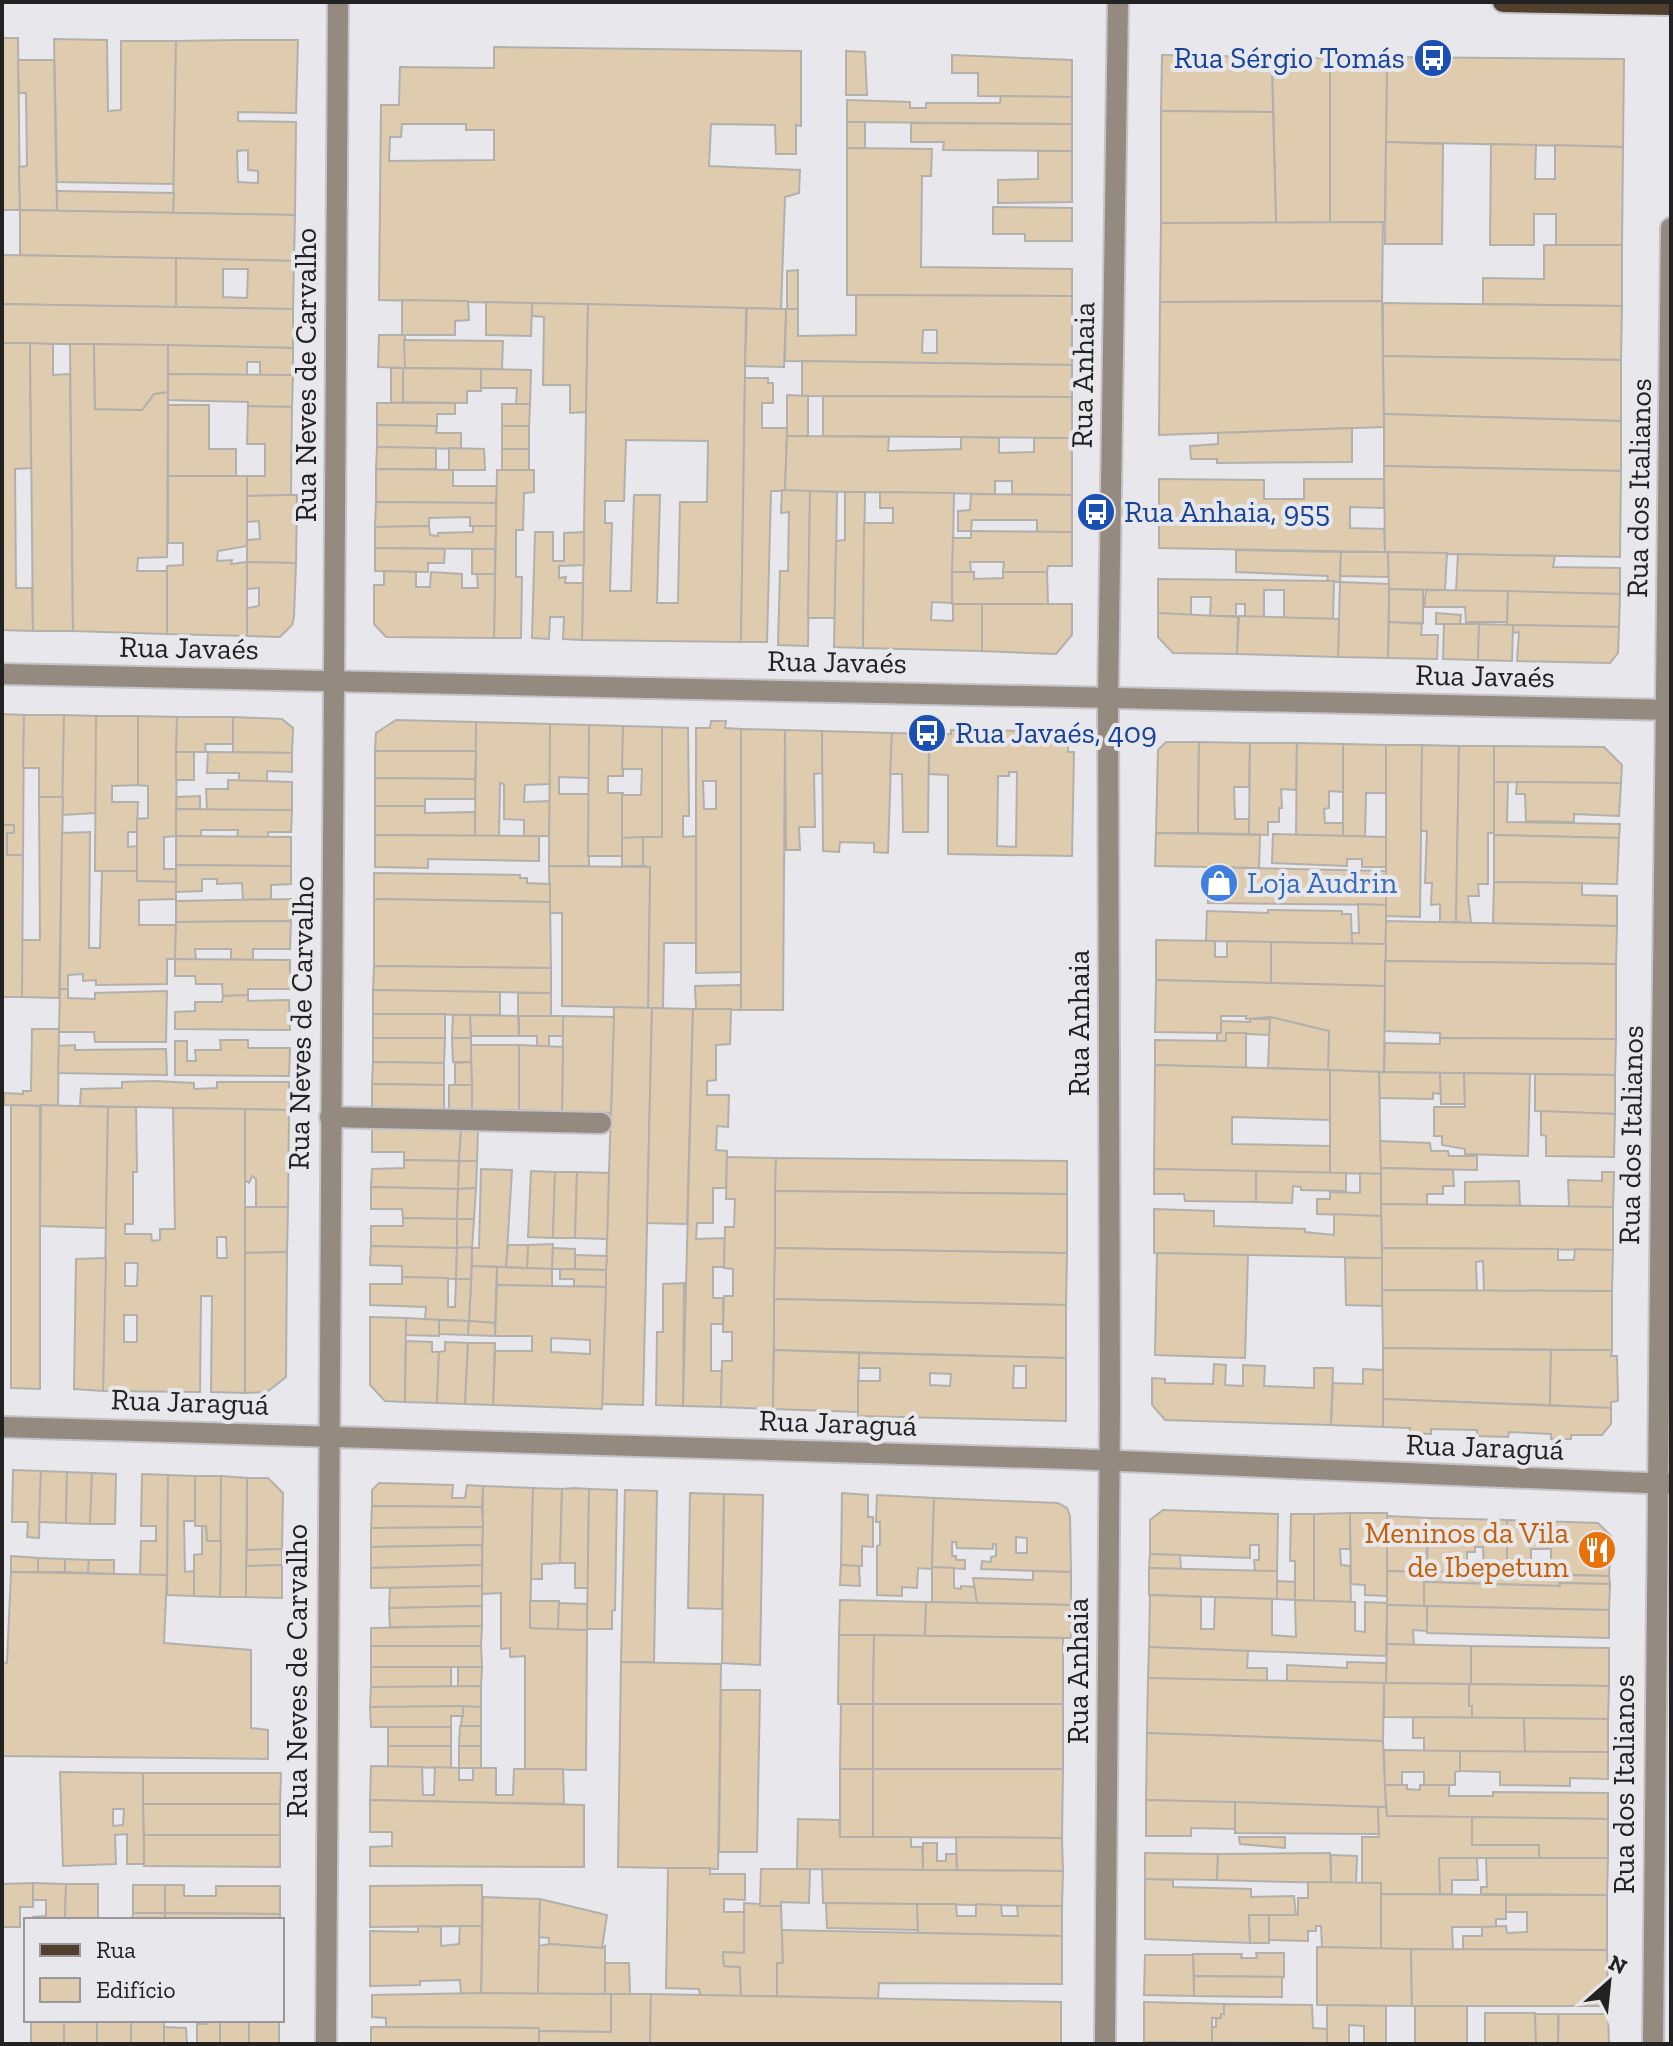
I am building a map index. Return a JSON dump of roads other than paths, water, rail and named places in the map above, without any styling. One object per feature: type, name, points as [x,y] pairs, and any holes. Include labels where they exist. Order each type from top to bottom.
[{"type":"main road","points":[[1503,2],[1671,4]]},
{"type":"street","name":"Rua Neves de Carvalho","points":[[326,2044],[338,2]]},
{"type":"street","name":"Rua Anhaia","points":[[1105,2044],[1109,1462],[1108,698],[1118,2]]},
{"type":"street","points":[[1671,4],[1671,15]]},
{"type":"street","name":"Rua dos Italianos","points":[[1653,2044],[1663,1484],[1671,228]]},
{"type":"street","name":"Rua Javaés","points":[[2,674],[1669,710]]},
{"type":"street","points":[[330,1117],[601,1123]]},
{"type":"street","name":"Rua Jaraguá","points":[[2,1427],[1109,1462],[1663,1484]]},
{"type":"place","name":"Rua Sérgio Tomás","points":[[1433,58]]},
{"type":"place","name":"Rua Anhaia, 955","points":[[1096,512]]},
{"type":"place","name":"Rua Javaés, 409","points":[[927,733]]},
{"type":"place","name":"Loja Audrin","points":[[1219,883]]},
{"type":"place","name":"Meninos da Vila de Ibepetum","points":[[1597,1550]]}]
